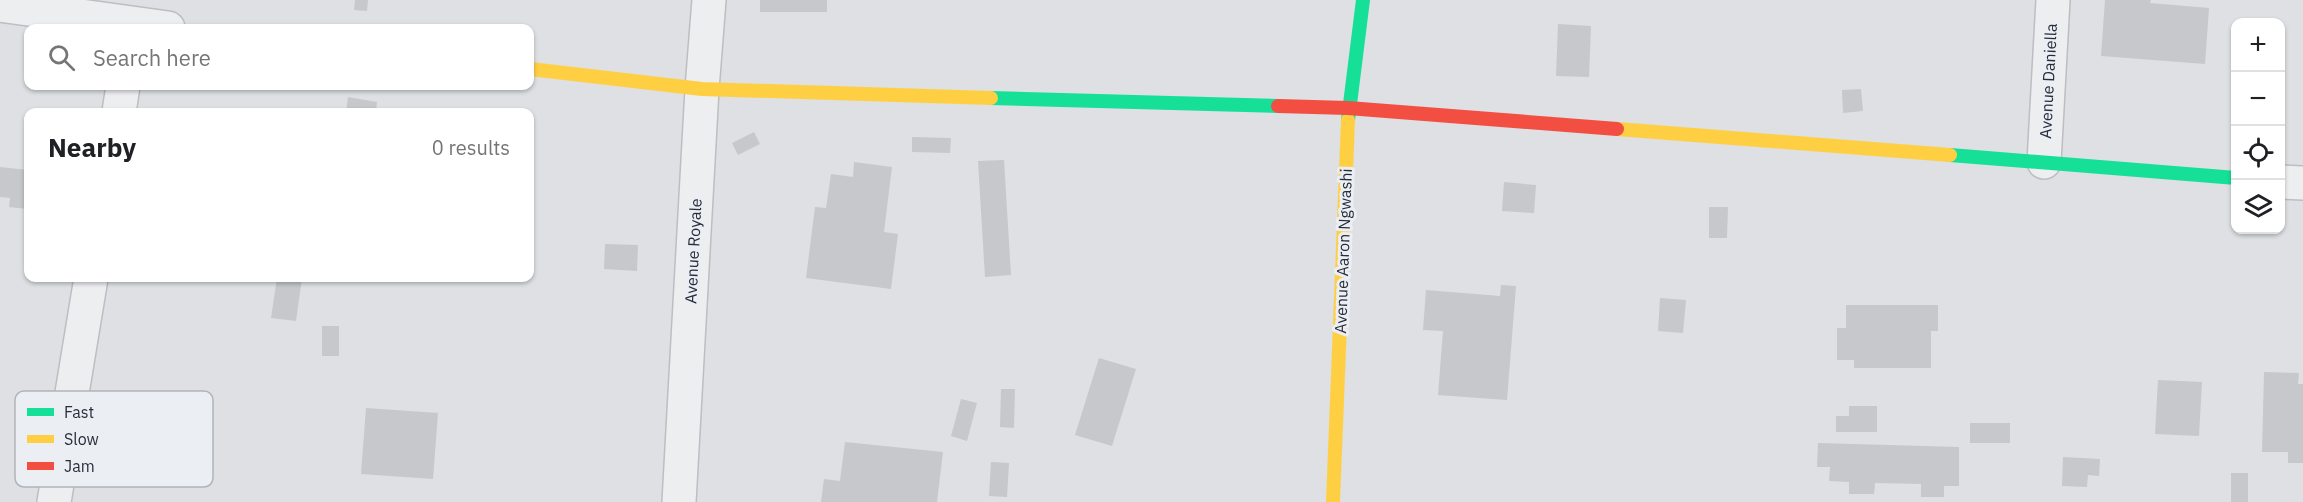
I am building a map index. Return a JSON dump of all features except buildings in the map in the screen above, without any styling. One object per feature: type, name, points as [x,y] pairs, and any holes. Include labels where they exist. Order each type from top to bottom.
[{"type":"street","name":"Avenue Royale","points":[[679,502],[702,89],[710,0]]},
{"type":"street","name":"Avenue Aaron Ngwashi","points":[[1333,502],[1348,108],[1363,0]]},
{"type":"street","name":"Avenue Daniella","points":[[2044,162],[2053,0]]},
{"type":"street","points":[[0,5],[115,24]]},
{"type":"street","points":[[534,69],[702,89],[1348,108],[2231,178]]},
{"type":"street","points":[[120,108],[122,90]]},
{"type":"street","points":[[2285,182],[2303,183]]},
{"type":"street","points":[[73,391],[91,282]]},
{"type":"street","points":[[54,502],[57,487]]},
{"type":"traffic: fast","points":[[1348,120],[1363,0]]},
{"type":"traffic: fast","points":[[991,98],[1278,106]]},
{"type":"traffic: fast","points":[[1950,155],[2231,178]]},
{"type":"traffic: slow","points":[[534,69],[702,89],[991,98]]},
{"type":"traffic: slow","points":[[1333,502],[1348,120]]},
{"type":"traffic: slow","points":[[1617,129],[1950,155]]},
{"type":"traffic: jam","points":[[1278,106],[1348,108],[1617,129]]}]
